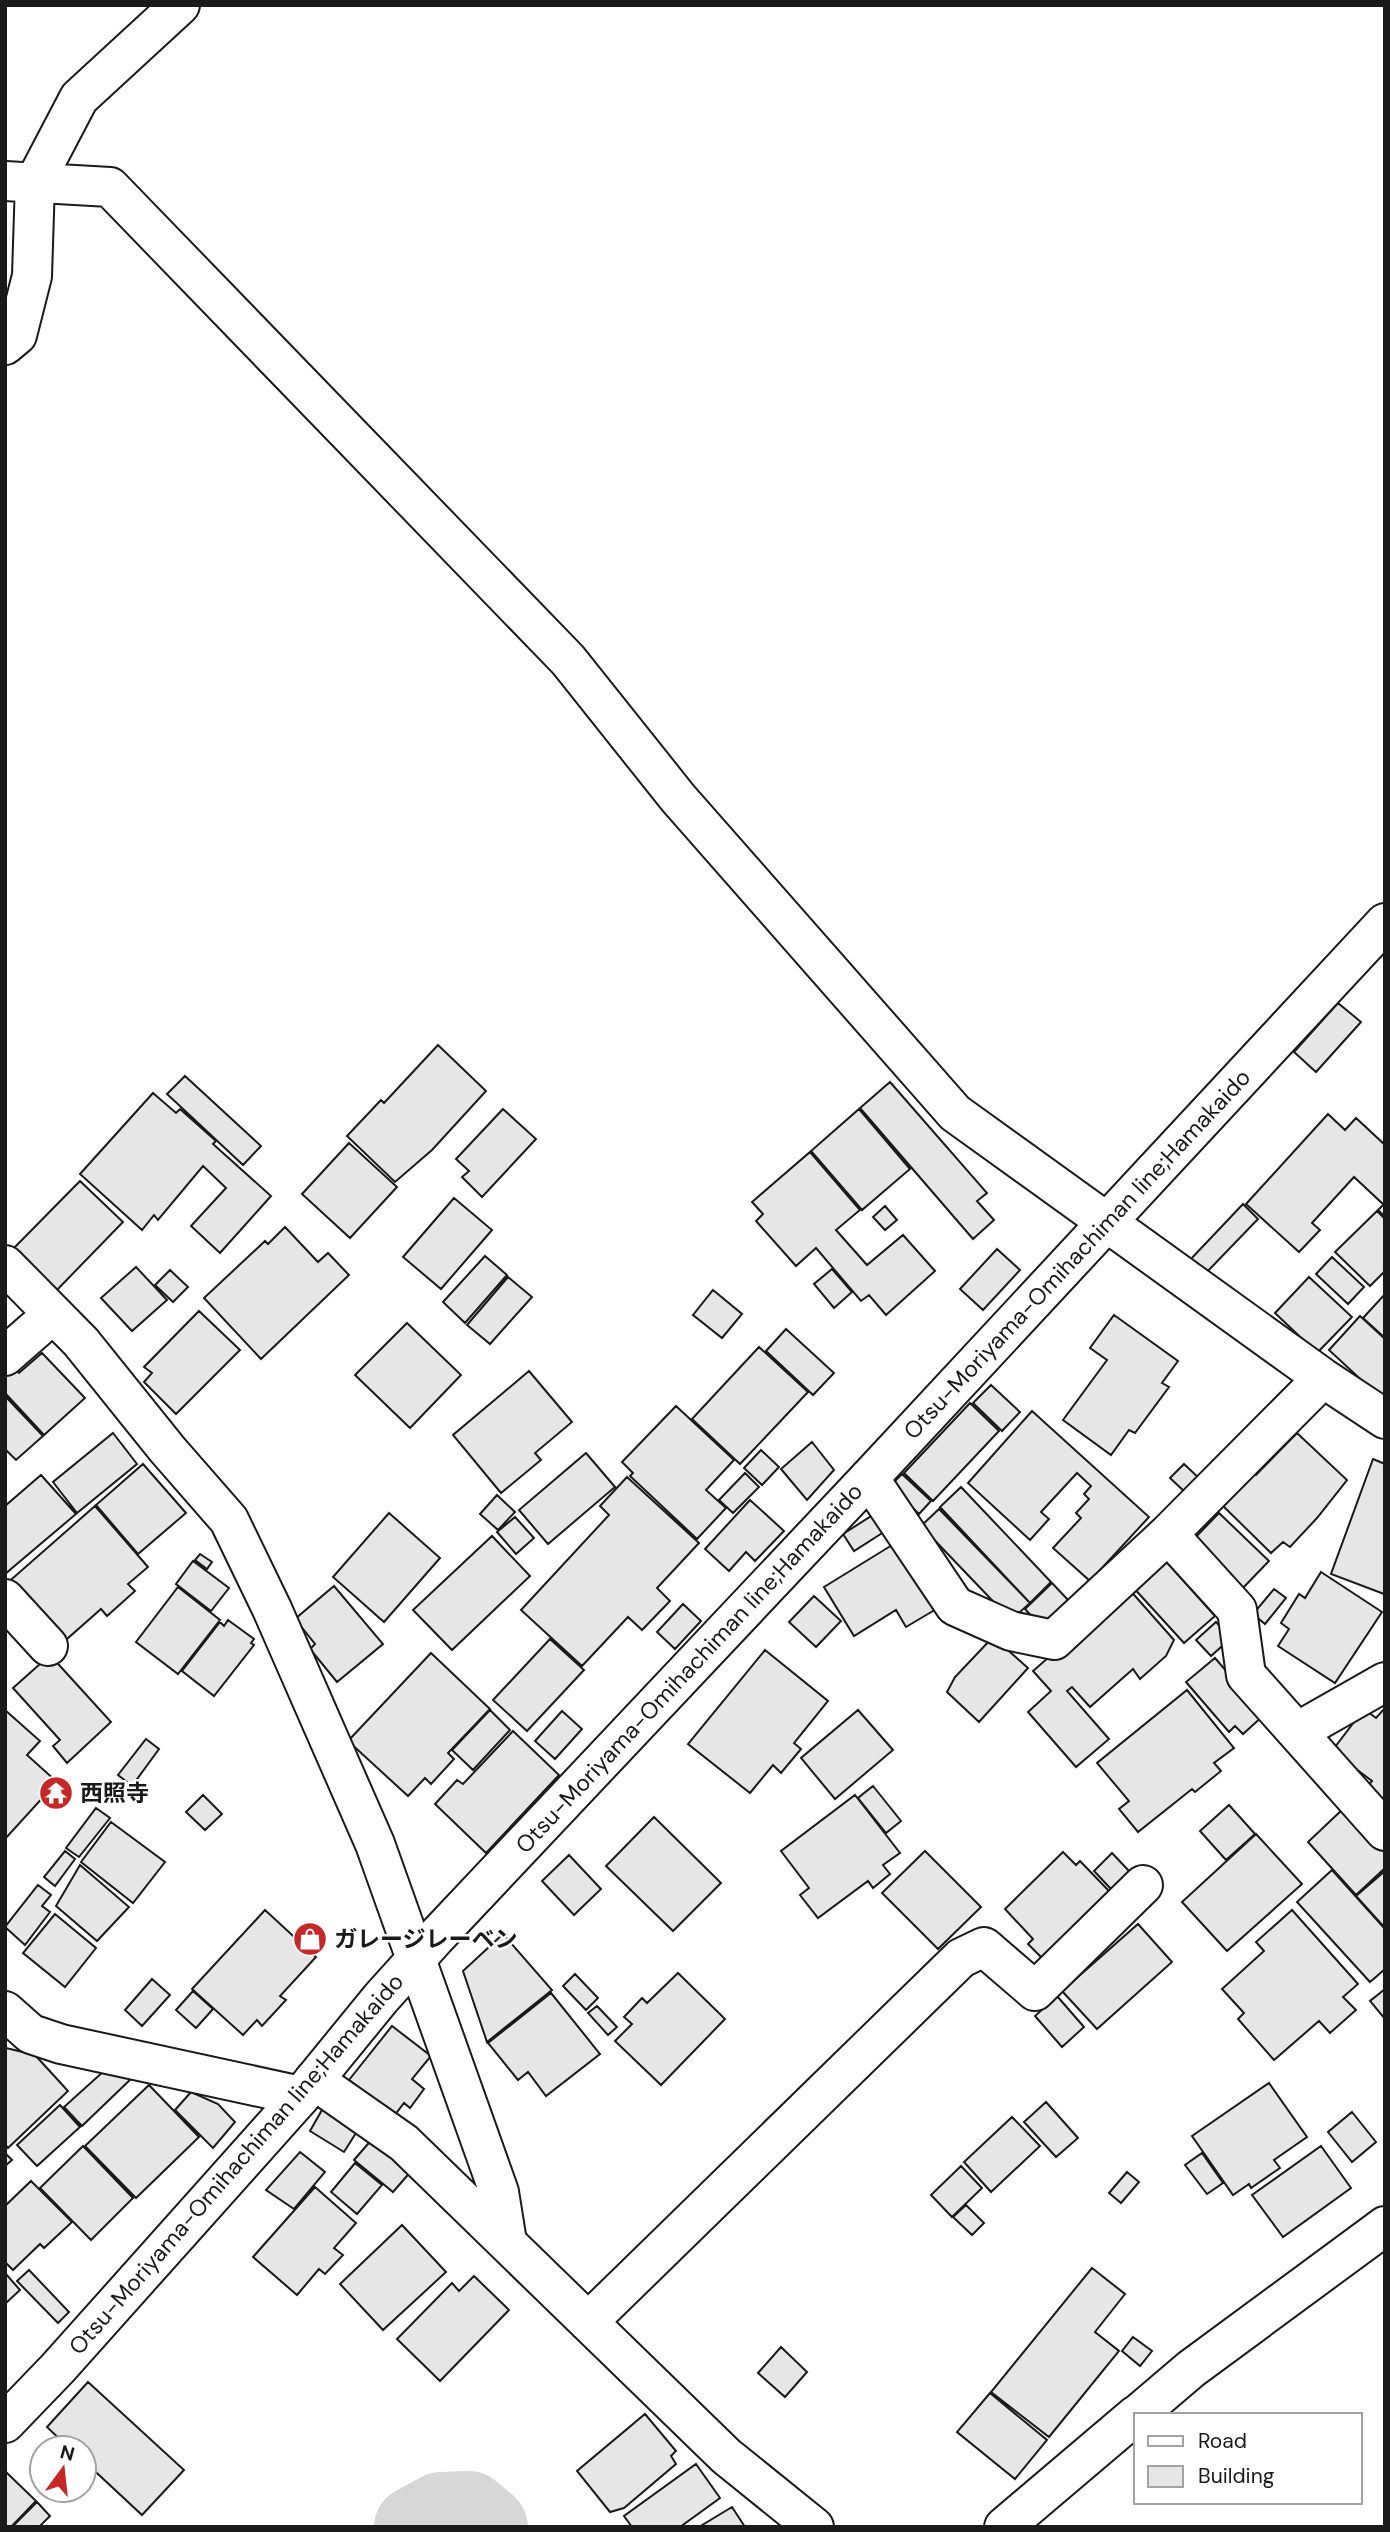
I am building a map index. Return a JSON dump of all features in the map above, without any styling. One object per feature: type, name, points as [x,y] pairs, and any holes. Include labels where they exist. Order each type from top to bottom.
[{"type":"street","points":[[5,345],[17,335],[32,276],[20,182],[79,98],[180,5]]},
{"type":"street","points":[[20,182],[110,187],[568,660],[678,798],[955,1113],[1385,1419]]},
{"type":"street","name":"Otsu-Moriyama-Omihachiman line;Hamakaido","points":[[5,2423],[58,2368],[307,2088],[416,1959],[869,1478],[1385,923]]},
{"type":"street","points":[[5,1265],[81,1342],[167,1449],[229,1520],[272,1609],[375,1844],[499,2192],[507,2242]]},
{"type":"street","points":[[5,1356],[53,1314]]},
{"type":"street","points":[[869,1478],[956,1606],[1011,1631],[1054,1640],[1168,1534],[1324,1378]]},
{"type":"street","points":[[1168,1534],[1237,1610],[1246,1675],[1385,1831]]},
{"type":"street","points":[[5,1599],[48,1646]]},
{"type":"street","points":[[1297,1732],[1385,1682]]},
{"type":"street","points":[[588,2322],[961,1958],[984,1947],[1035,1991],[1143,1885]]},
{"type":"street","points":[[5,2011],[31,2034],[61,2044],[307,2088],[404,2143],[726,2456],[814,2527]]},
{"type":"street","points":[[1139,2413],[1191,2369],[1385,2226]]},
{"type":"street","points":[[1004,2527],[1134,2418]]},
{"type":"building","points":[[1338,1003],[1361,1022],[1316,1072],[1294,1052]]},
{"type":"building","points":[[438,1045],[486,1091],[432,1150],[395,1182],[347,1136],[381,1100],[384,1103]]},
{"type":"building","points":[[185,1076],[261,1146],[243,1165],[167,1094]]},
{"type":"building","points":[[890,1082],[987,1193],[977,1201],[994,1220],[973,1239],[860,1108]]},
{"type":"building","points":[[153,1093],[176,1113],[180,1109],[216,1141],[213,1144],[271,1196],[220,1253],[191,1226],[226,1188],[203,1166],[158,1220],[154,1215],[142,1230],[80,1174]]},
{"type":"building","points":[[503,1109],[536,1139],[482,1197],[462,1177],[469,1171],[456,1159]]},
{"type":"building","points":[[859,1109],[910,1169],[862,1210],[811,1151]]},
{"type":"building","points":[[1328,1114],[1345,1130],[1356,1118],[1385,1145],[1385,1202],[1383,1204],[1354,1177],[1312,1223],[1320,1230],[1299,1252],[1246,1204]]},
{"type":"building","points":[[349,1143],[397,1187],[350,1238],[302,1194]]},
{"type":"building","points":[[810,1152],[860,1210],[836,1230],[867,1265],[903,1235],[935,1271],[886,1315],[869,1295],[861,1301],[816,1248],[796,1266],[756,1221],[763,1214],[752,1202]]},
{"type":"building","points":[[80,1181],[123,1222],[55,1292],[12,1250]]},
{"type":"building","points":[[454,1198],[492,1230],[441,1289],[403,1257]]},
{"type":"building","points":[[1385,1203],[1385,1217],[1378,1210]]},
{"type":"building","points":[[1243,1204],[1258,1219],[1204,1275],[1189,1261]]},
{"type":"building","points":[[885,1206],[897,1220],[885,1230],[873,1217]]},
{"type":"building","points":[[1377,1211],[1385,1219],[1385,1271],[1370,1286],[1335,1252]]},
{"type":"building","points":[[285,1227],[318,1262],[328,1253],[349,1275],[261,1359],[204,1298],[265,1241],[268,1244]]},
{"type":"building","points":[[997,1249],[1020,1270],[983,1310],[960,1289]]},
{"type":"building","points":[[485,1256],[507,1275],[465,1323],[443,1302]]},
{"type":"building","points":[[1332,1257],[1364,1287],[1348,1304],[1316,1274]]},
{"type":"building","points":[[136,1267],[167,1300],[132,1331],[101,1298]]},
{"type":"building","points":[[832,1269],[852,1292],[834,1308],[814,1284]]},
{"type":"building","points":[[170,1270],[188,1287],[173,1302],[155,1285]]},
{"type":"building","points":[[508,1277],[532,1297],[490,1344],[467,1325]]},
{"type":"building","points":[[1309,1277],[1352,1317],[1317,1353],[1275,1313]]},
{"type":"building","points":[[713,1290],[742,1314],[722,1338],[693,1315]]},
{"type":"building","points":[[1385,1294],[1385,1338],[1363,1318]]},
{"type":"building","points":[[199,1311],[240,1350],[176,1414],[144,1382],[152,1373],[144,1367]]},
{"type":"building","points":[[1114,1315],[1178,1361],[1162,1383],[1169,1387],[1135,1433],[1129,1430],[1111,1455],[1063,1420],[1107,1360],[1090,1348]]},
{"type":"building","points":[[1360,1316],[1385,1339],[1385,1402],[1329,1350]]},
{"type":"building","points":[[407,1323],[461,1375],[410,1428],[355,1375]]},
{"type":"building","points":[[786,1329],[834,1373],[813,1395],[766,1351]]},
{"type":"building","points":[[759,1347],[808,1392],[740,1464],[692,1419]]},
{"type":"building","points":[[42,1353],[85,1398],[44,1435],[5,1393],[5,1374],[13,1367],[19,1373]]},
{"type":"building","points":[[529,1371],[572,1422],[535,1453],[541,1460],[501,1493],[453,1435]]},
{"type":"building","points":[[991,1385],[1020,1412],[1002,1431],[973,1403]]},
{"type":"building","points":[[5,1396],[43,1436],[16,1460],[5,1449]]},
{"type":"building","points":[[970,1403],[999,1431],[933,1501],[904,1473]]},
{"type":"building","points":[[676,1406],[734,1460],[706,1490],[726,1508],[697,1539],[630,1476],[633,1473],[622,1462]]},
{"type":"building","points":[[1032,1411],[1149,1517],[1090,1581],[1053,1548],[1081,1518],[1076,1513],[1089,1499],[1084,1494],[1091,1486],[1077,1473],[1041,1512],[1049,1519],[1030,1540],[968,1483]]},
{"type":"building","points":[[113,1433],[137,1464],[77,1513],[53,1482]]},
{"type":"building","points":[[1297,1433],[1347,1480],[1290,1547],[1283,1542],[1271,1553],[1220,1503],[1251,1471],[1256,1475]]},
{"type":"building","points":[[812,1442],[834,1470],[807,1500],[781,1469]]},
{"type":"building","points":[[761,1450],[779,1467],[762,1485],[744,1468]]},
{"type":"building","points":[[586,1453],[615,1487],[548,1544],[519,1510]]},
{"type":"building","points":[[1373,1459],[1385,1464],[1384,1594],[1331,1574]]},
{"type":"building","points":[[143,1464],[186,1513],[138,1554],[96,1505]]},
{"type":"building","points":[[1184,1464],[1200,1479],[1186,1493],[1170,1478]]},
{"type":"building","points":[[745,1473],[759,1487],[733,1513],[719,1500]]},
{"type":"building","points":[[902,1474],[931,1501],[919,1514],[890,1486]]},
{"type":"building","points":[[41,1475],[76,1514],[5,1574],[5,1506]]},
{"type":"building","points":[[627,1477],[699,1543],[657,1588],[670,1601],[642,1630],[628,1617],[582,1666],[521,1610],[609,1515],[600,1506]]},
{"type":"building","points":[[961,1487],[1051,1582],[1030,1603],[940,1507]]},
{"type":"building","points":[[497,1495],[515,1512],[498,1530],[480,1514]]},
{"type":"building","points":[[750,1500],[784,1531],[755,1561],[746,1552],[729,1571],[705,1549]]},
{"type":"building","points":[[95,1506],[148,1567],[128,1584],[135,1591],[107,1616],[101,1609],[59,1646],[5,1585]]},
{"type":"building","points":[[939,1509],[1030,1603],[1011,1620],[921,1526]]},
{"type":"building","points":[[389,1513],[440,1558],[384,1622],[333,1577]]},
{"type":"building","points":[[876,1513],[887,1530],[854,1551],[843,1534]]},
{"type":"building","points":[[1219,1513],[1269,1561],[1240,1591],[1190,1543]]},
{"type":"building","points":[[515,1517],[534,1538],[516,1554],[497,1532]]},
{"type":"building","points":[[492,1536],[530,1576],[452,1650],[413,1610]]},
{"type":"building","points":[[897,1542],[938,1608],[906,1627],[896,1610],[854,1636],[824,1587]]},
{"type":"building","points":[[200,1554],[212,1562],[207,1569],[195,1560]]},
{"type":"building","points":[[1162,1557],[1215,1616],[1184,1643],[1131,1585]]},
{"type":"building","points":[[193,1561],[229,1588],[211,1611],[176,1584]]},
{"type":"building","points":[[1321,1572],[1382,1612],[1335,1683],[1278,1646],[1289,1629],[1281,1623],[1299,1594],[1305,1598]]},
{"type":"building","points":[[1052,1583],[1070,1602],[1042,1628],[1025,1609]]},
{"type":"building","points":[[334,1586],[383,1644],[337,1682],[310,1649],[315,1644],[295,1619]]},
{"type":"building","points":[[178,1587],[220,1620],[178,1674],[136,1642]]},
{"type":"building","points":[[1128,1588],[1174,1640],[1166,1656],[1140,1679],[1133,1669],[1090,1707],[1072,1687],[1067,1691],[1109,1739],[1076,1767],[1028,1712],[1051,1691],[1033,1671]]},
{"type":"building","points":[[1274,1589],[1286,1598],[1265,1624],[1253,1614]]},
{"type":"building","points":[[814,1596],[841,1621],[816,1647],[789,1622]]},
{"type":"building","points":[[683,1604],[701,1621],[675,1649],[657,1632]]},
{"type":"building","points":[[228,1620],[254,1639],[251,1643],[254,1645],[214,1696],[182,1671],[220,1622],[224,1626]]},
{"type":"building","points":[[1216,1622],[1231,1638],[1211,1656],[1196,1640]]},
{"type":"building","points":[[993,1637],[1028,1668],[979,1722],[947,1692],[955,1677]]},
{"type":"building","points":[[550,1639],[584,1670],[527,1731],[493,1700]]},
{"type":"building","points":[[765,1650],[828,1701],[794,1743],[801,1749],[781,1773],[773,1765],[750,1793],[688,1744]]},
{"type":"building","points":[[431,1653],[490,1709],[448,1753],[454,1759],[431,1784],[425,1778],[408,1796],[348,1741]]},
{"type":"building","points":[[50,1655],[111,1722],[67,1763],[53,1746],[60,1740],[13,1688]]},
{"type":"building","points":[[1215,1658],[1264,1715],[1243,1734],[1235,1726],[1229,1732],[1186,1682]]},
{"type":"building","points":[[1187,1690],[1234,1748],[1214,1763],[1221,1771],[1195,1792],[1192,1789],[1138,1832],[1119,1809],[1129,1801],[1097,1763]]},
{"type":"building","points":[[1385,1708],[1385,1800],[1367,1787],[1372,1781],[1332,1751],[1364,1709],[1376,1718]]},
{"type":"building","points":[[5,1710],[40,1741],[27,1755],[57,1782],[5,1839]]},
{"type":"building","points":[[490,1710],[510,1730],[473,1770],[452,1750]]},
{"type":"building","points":[[858,1710],[893,1750],[835,1799],[801,1758]]},
{"type":"building","points":[[562,1711],[582,1729],[555,1759],[535,1741]]},
{"type":"building","points":[[513,1731],[559,1775],[486,1853],[435,1804],[457,1780],[463,1784]]},
{"type":"building","points":[[146,1739],[159,1749],[132,1786],[118,1775]]},
{"type":"building","points":[[873,1786],[901,1821],[886,1833],[858,1798]]},
{"type":"building","points":[[203,1795],[222,1814],[205,1830],[186,1812]]},
{"type":"building","points":[[855,1795],[900,1853],[883,1865],[890,1874],[873,1888],[868,1881],[818,1918],[800,1895],[809,1888],[781,1851]]},
{"type":"building","points":[[1229,1805],[1255,1834],[1226,1860],[1200,1831]]},
{"type":"building","points":[[96,1808],[110,1818],[79,1857],[66,1848]]},
{"type":"building","points":[[1344,1808],[1385,1853],[1385,1868],[1356,1895],[1308,1842]]},
{"type":"building","points":[[654,1817],[721,1883],[673,1931],[606,1866]]},
{"type":"building","points":[[111,1822],[165,1862],[133,1903],[81,1862]]},
{"type":"building","points":[[1256,1834],[1302,1884],[1227,1951],[1182,1902]]},
{"type":"building","points":[[65,1851],[75,1859],[55,1886],[44,1877]]},
{"type":"building","points":[[925,1851],[981,1907],[938,1949],[882,1893]]},
{"type":"building","points":[[1063,1852],[1076,1865],[1080,1861],[1110,1892],[1042,1958],[1028,1944],[1033,1939],[1005,1909]]},
{"type":"building","points":[[1112,1853],[1130,1872],[1111,1889],[1094,1871]]},
{"type":"building","points":[[569,1855],[601,1889],[574,1915],[542,1881]]},
{"type":"building","points":[[80,1865],[129,1907],[97,1941],[56,1906]]},
{"type":"building","points":[[1332,1870],[1385,1929],[1385,1969],[1370,1982],[1297,1902]]},
{"type":"building","points":[[1385,1871],[1385,1928],[1356,1896]]},
{"type":"building","points":[[38,1885],[51,1895],[42,1906],[50,1912],[25,1945],[5,1927]]},
{"type":"building","points":[[265,1910],[316,1957],[280,1996],[286,2000],[262,2026],[257,2020],[243,2035],[192,1989]]},
{"type":"building","points":[[1292,1910],[1358,1984],[1343,1997],[1356,2010],[1330,2033],[1319,2021],[1274,2060],[1238,2019],[1244,2013],[1222,1989],[1264,1951],[1256,1942]]},
{"type":"building","points":[[55,1914],[96,1948],[65,1987],[23,1953]]},
{"type":"building","points":[[1138,1924],[1172,1962],[1097,2029],[1062,1991]]},
{"type":"building","points":[[503,1934],[552,1990],[487,2042],[463,1971]]},
{"type":"building","points":[[678,1973],[725,2019],[661,2085],[615,2041],[632,2024],[624,2017],[642,1998],[647,2003]]},
{"type":"building","points":[[575,1974],[598,1998],[586,2010],[563,1986]]},
{"type":"building","points":[[152,1979],[170,1995],[142,2026],[125,2010]]},
{"type":"building","points":[[1385,1989],[1385,2019],[1370,2001]]},
{"type":"building","points":[[193,1991],[213,2009],[196,2028],[176,2010]]},
{"type":"building","points":[[551,1993],[600,2054],[546,2096],[528,2072],[518,2080],[488,2043]]},
{"type":"building","points":[[1057,1996],[1084,2027],[1062,2047],[1035,2016]]},
{"type":"building","points":[[597,2006],[617,2027],[608,2035],[588,2013]]},
{"type":"building","points":[[392,2026],[431,2056],[412,2079],[424,2089],[410,2108],[404,2103],[394,2116],[349,2080]]},
{"type":"building","points":[[6,2048],[35,2055],[68,2091],[8,2148],[5,2144]]},
{"type":"building","points":[[105,2070],[133,2077],[82,2126],[64,2107]]},
{"type":"building","points":[[1269,2083],[1307,2137],[1274,2160],[1280,2168],[1251,2188],[1249,2184],[1233,2195],[1192,2136]]},
{"type":"building","points":[[149,2085],[199,2137],[136,2198],[85,2146]]},
{"type":"building","points":[[191,2092],[218,2104],[235,2122],[213,2148],[175,2110]]},
{"type":"building","points":[[1046,2102],[1078,2138],[1056,2157],[1024,2122]]},
{"type":"building","points":[[326,2103],[361,2125],[344,2152],[310,2131]]},
{"type":"building","points":[[60,2105],[80,2127],[37,2166],[17,2145]]},
{"type":"building","points":[[1352,2112],[1376,2142],[1352,2162],[1328,2132]]},
{"type":"building","points":[[1012,2117],[1040,2146],[991,2192],[964,2162]]},
{"type":"building","points":[[374,2137],[413,2169],[393,2192],[354,2160]]},
{"type":"building","points":[[83,2146],[133,2198],[91,2240],[40,2188]]},
{"type":"building","points":[[1321,2146],[1351,2188],[1283,2237],[1252,2195]]},
{"type":"building","points":[[300,2152],[325,2172],[294,2209],[266,2190]]},
{"type":"building","points":[[5,2153],[12,2160],[5,2166]]},
{"type":"building","points":[[1202,2153],[1223,2183],[1207,2194],[1185,2165]]},
{"type":"building","points":[[355,2163],[382,2185],[357,2214],[331,2192]]},
{"type":"building","points":[[961,2166],[982,2188],[952,2217],[931,2195]]},
{"type":"building","points":[[1127,2172],[1139,2182],[1121,2203],[1109,2193]]},
{"type":"building","points":[[31,2181],[72,2222],[44,2248],[40,2244],[13,2270],[5,2262],[5,2206]]},
{"type":"building","points":[[315,2187],[356,2223],[334,2248],[343,2255],[325,2274],[319,2269],[297,2295],[253,2257]]},
{"type":"building","points":[[966,2205],[984,2223],[972,2235],[953,2217]]},
{"type":"building","points":[[402,2225],[446,2272],[383,2330],[340,2284]]},
{"type":"building","points":[[1092,2268],[1125,2294],[1095,2332],[1119,2351],[1049,2437],[991,2392]]},
{"type":"building","points":[[29,2270],[69,2312],[58,2323],[17,2281]]},
{"type":"building","points":[[5,2273],[20,2290],[6,2303],[5,2303]]},
{"type":"building","points":[[474,2276],[509,2310],[440,2381],[397,2339],[452,2283],[459,2291]]},
{"type":"building","points":[[1133,2337],[1152,2351],[1140,2366],[1122,2351]]},
{"type":"building","points":[[781,2347],[807,2372],[785,2397],[758,2373]]},
{"type":"building","points":[[88,2382],[184,2470],[142,2515],[98,2474],[98,2434],[54,2434],[47,2427]]},
{"type":"building","points":[[990,2393],[1047,2440],[1015,2479],[957,2432]]},
{"type":"building","points":[[645,2414],[676,2451],[671,2456],[676,2464],[624,2508],[610,2512],[577,2471]]},
{"type":"building","points":[[696,2464],[720,2498],[680,2527],[632,2527],[624,2516]]},
{"type":"building","points":[[5,2471],[28,2493],[28,2504],[33,2504],[11,2527],[5,2527]]},
{"type":"building","points":[[35,2504],[39,2504],[50,2516],[39,2527],[12,2527]]},
{"type":"building","points":[[732,2507],[745,2527],[699,2527]]},
{"type":"waterway","points":[[415,2527],[441,2513],[469,2512],[487,2527]]},
{"type":"place","name":"西照寺","points":[[56,1793]]},
{"type":"place","name":"ガレージレーベン","points":[[310,1939]]}]
